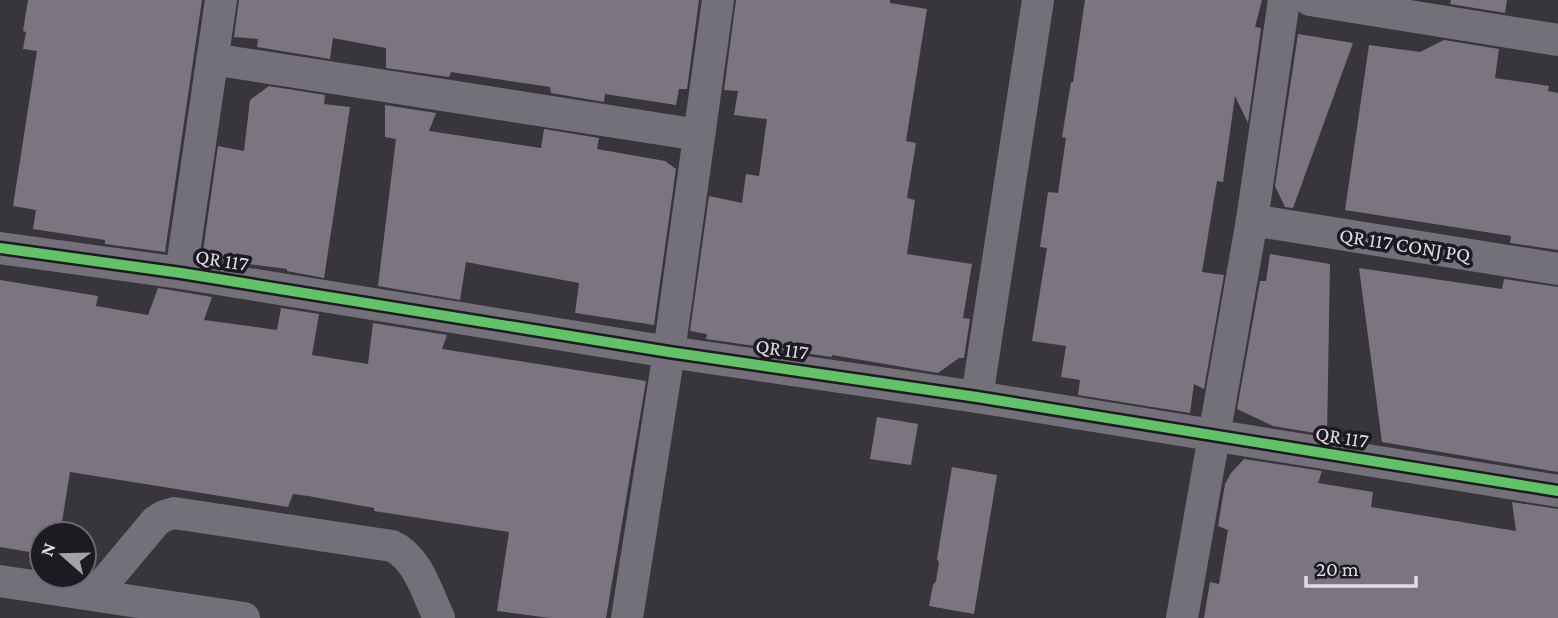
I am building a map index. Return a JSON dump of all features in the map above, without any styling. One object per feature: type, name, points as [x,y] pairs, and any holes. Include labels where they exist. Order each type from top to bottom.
[{"type":"street","points":[[181,273],[221,0]]},
{"type":"street","points":[[627,618],[718,0]]},
{"type":"street","points":[[977,397],[1038,0]]},
{"type":"street","points":[[1182,618],[1252,220],[1284,0]]},
{"type":"street","points":[[1310,0],[1558,40]]},
{"type":"street","points":[[212,59],[699,135]]},
{"type":"street","name":"QR 117 CONJ PQ","points":[[1252,220],[1558,269]]},
{"type":"street","name":"QR 117","points":[[0,248],[181,273],[668,352],[977,397],[1558,491]]},
{"type":"street","points":[[94,595],[156,521],[174,513],[392,546],[403,551],[412,561],[439,618]]},
{"type":"street","points":[[0,581],[244,618]]},
{"type":"building","points":[[28,0],[202,0],[165,252],[105,244],[105,240],[33,229],[36,210],[13,206],[37,51],[23,49]]},
{"type":"building","points":[[239,0],[699,0],[687,89],[679,89],[676,105],[605,94],[604,102],[551,93],[550,87],[451,72],[449,77],[386,68],[386,48],[333,38],[330,59],[257,47],[258,39],[234,37]]},
{"type":"building","points":[[736,0],[890,0],[890,3],[927,9],[906,141],[916,143],[907,198],[915,200],[907,254],[972,264],[963,318],[970,319],[964,358],[959,358],[938,373],[832,355],[706,339],[707,334],[690,331],[709,196],[742,203],[746,174],[759,176],[767,119],[734,115],[738,91],[724,90]]},
{"type":"building","points":[[1085,0],[1262,0],[1255,27],[1261,28],[1248,123],[1235,96],[1223,182],[1217,181],[1202,272],[1224,275],[1204,389],[1194,384],[1190,413],[1078,395],[1080,380],[1061,377],[1066,346],[1032,341],[1047,248],[1040,247],[1048,192],[1058,193],[1066,138],[1062,137]]},
{"type":"building","points":[[1451,0],[1507,0],[1505,13],[1450,4]]},
{"type":"building","points":[[1298,34],[1353,43],[1293,208],[1285,207],[1275,186]]},
{"type":"building","points":[[1444,40],[1499,49],[1495,78],[1549,86],[1548,91],[1558,93],[1558,250],[1510,243],[1511,236],[1345,210],[1369,45],[1420,52]]},
{"type":"building","points":[[269,86],[325,95],[324,104],[350,107],[324,278],[287,269],[202,258],[218,146],[244,151],[250,100]]},
{"type":"building","points":[[385,105],[436,113],[429,131],[541,148],[544,129],[599,138],[597,149],[665,161],[676,169],[654,325],[575,313],[579,283],[466,262],[460,300],[378,286],[396,139],[385,137]]},
{"type":"building","points":[[1270,254],[1330,264],[1327,435],[1273,426],[1237,409],[1260,281],[1266,281]]},
{"type":"building","points":[[1359,268],[1502,289],[1504,279],[1558,287],[1558,472],[1382,442]]},
{"type":"building","points":[[0,280],[98,296],[96,306],[148,315],[158,288],[212,297],[204,320],[277,330],[281,308],[319,314],[312,355],[368,364],[373,323],[447,335],[442,349],[646,381],[606,618],[550,618],[497,611],[509,532],[374,511],[374,508],[293,494],[288,507],[70,472],[62,520],[28,520],[28,552],[0,547]]},
{"type":"building","points":[[877,417],[918,424],[911,465],[870,459]]},
{"type":"building","points":[[1244,459],[1322,471],[1318,483],[1373,492],[1371,507],[1516,531],[1512,502],[1558,509],[1558,618],[1204,618],[1210,582],[1219,584],[1228,530],[1218,526],[1225,484]]},
{"type":"building","points":[[952,467],[997,475],[974,614],[929,606],[939,563],[937,559]]},
{"type":"cycle path","points":[[0,248],[181,273],[669,352],[977,397],[1558,491]]}]
